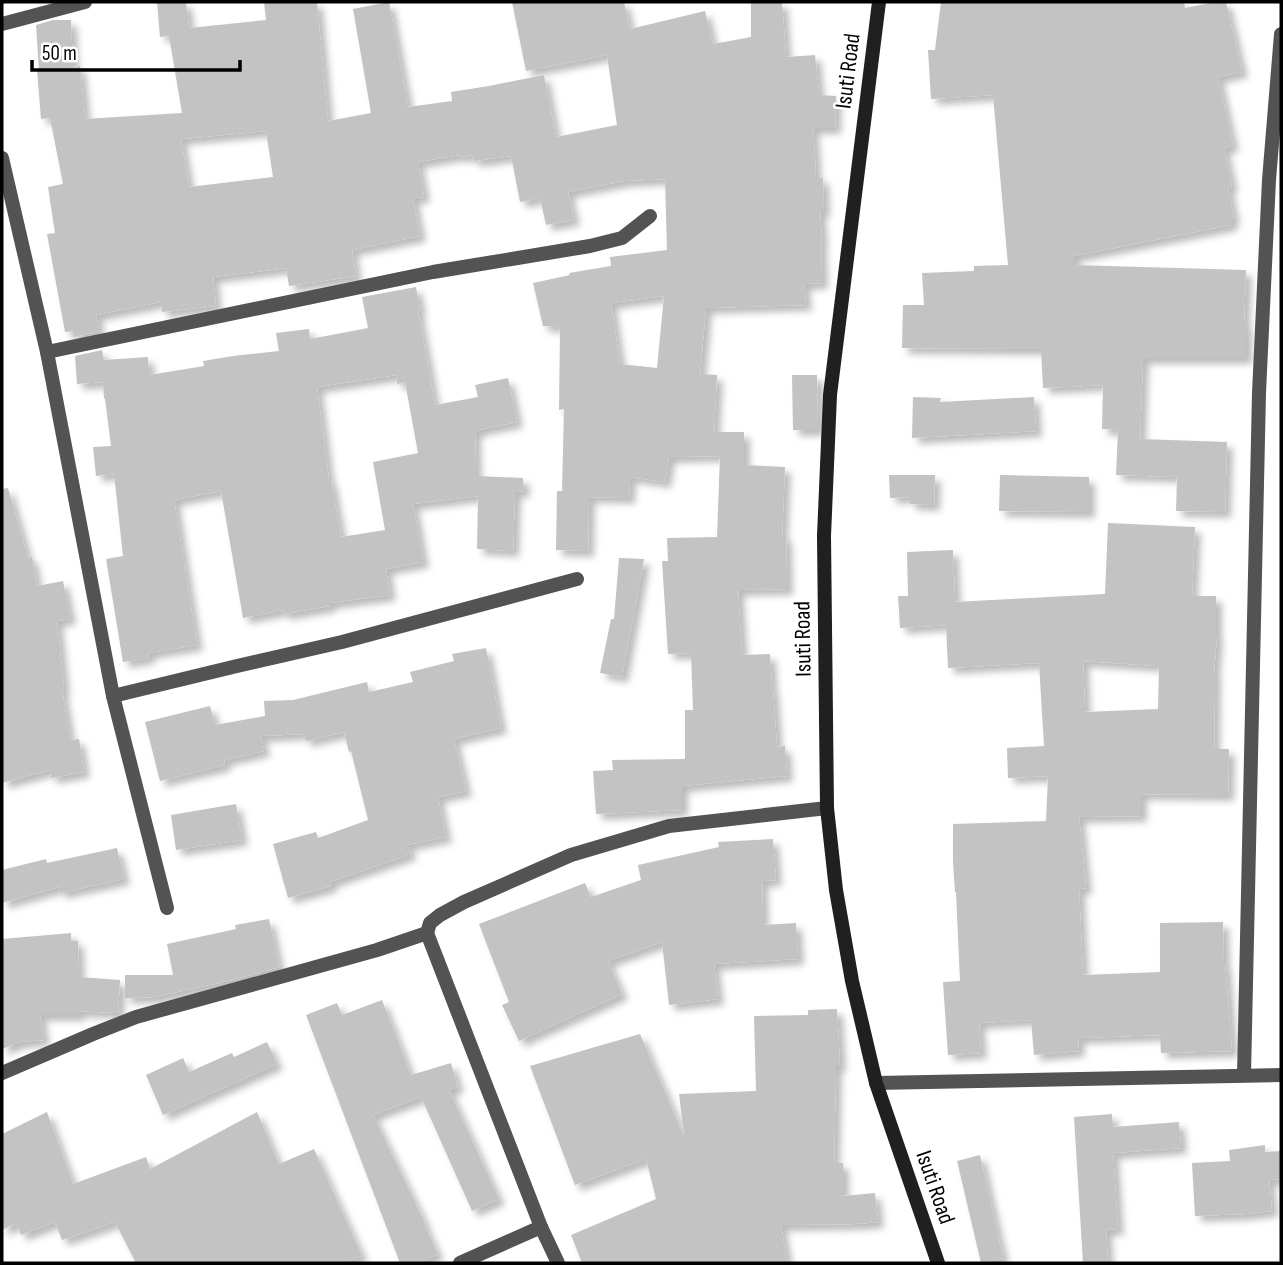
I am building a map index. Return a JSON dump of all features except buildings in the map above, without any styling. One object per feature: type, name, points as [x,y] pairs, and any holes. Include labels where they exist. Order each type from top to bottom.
[{"type":"street","points":[[2,24],[85,2]]},
{"type":"street","name":"Isuti Road","points":[[879,2],[830,395],[824,536],[827,808],[836,890],[852,981],[876,1083],[938,1263]]},
{"type":"street","points":[[1244,1075],[1259,393],[1269,180],[1281,34]]},
{"type":"street","points":[[2,158],[47,352],[113,696],[167,908]]},
{"type":"street","points":[[47,352],[387,281],[590,246],[622,238],[650,215]]},
{"type":"street","points":[[113,696],[342,642],[577,579]]},
{"type":"street","points":[[558,1263],[541,1227],[427,933],[430,923],[452,909],[571,855],[669,825],[827,808]]},
{"type":"street","points":[[2,1073],[136,1017],[377,950],[427,933]]},
{"type":"street","points":[[876,1083],[1281,1075]]},
{"type":"street","points":[[460,1263],[541,1227]]}]
